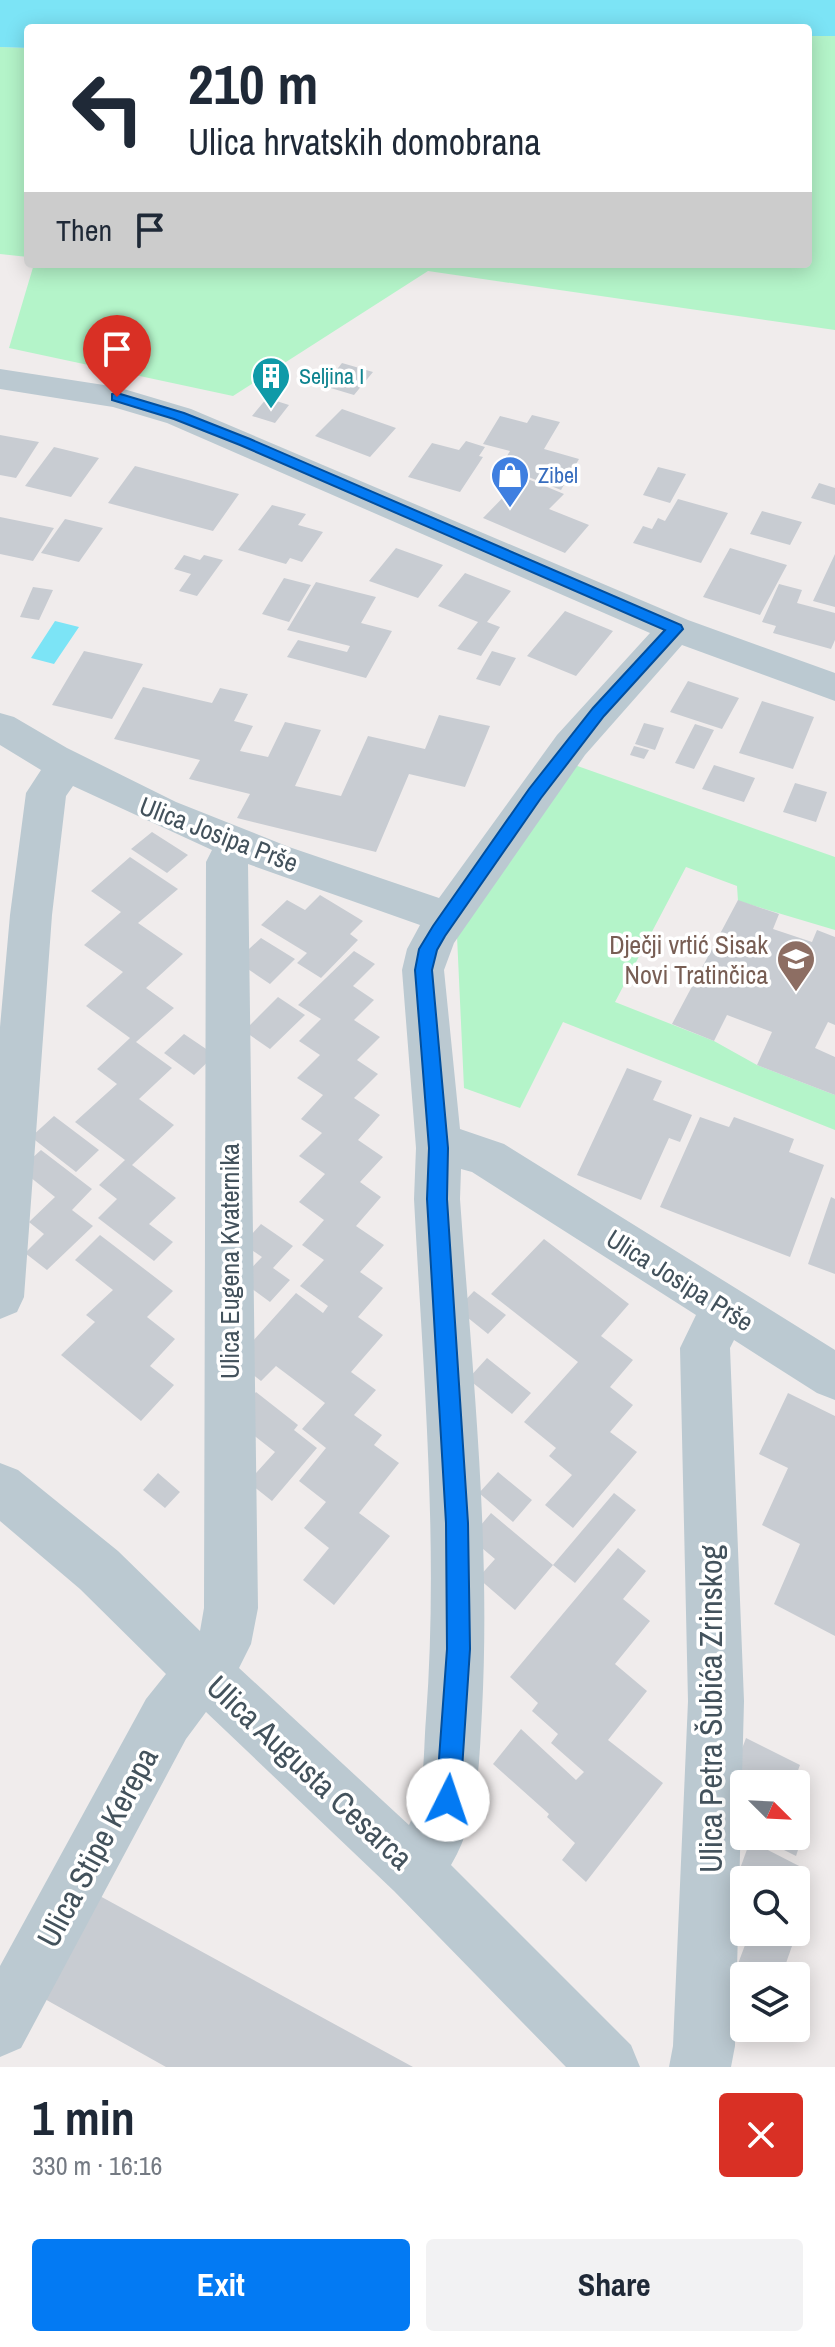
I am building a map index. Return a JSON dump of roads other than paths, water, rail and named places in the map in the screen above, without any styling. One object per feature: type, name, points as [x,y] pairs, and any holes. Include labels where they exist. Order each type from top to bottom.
[{"type":"street","points":[[0,379],[117,397],[179,416],[675,629],[835,687]]},
{"type":"street","points":[[415,1870],[434,1839],[448,1800],[458,1649],[457,1523],[437,1199],[439,1148],[423,970],[428,949],[571,745],[675,629]]},
{"type":"street","name":"Ulica Josipa Prše","points":[[0,727],[65,767],[163,815],[236,844],[449,918]]},
{"type":"street","points":[[0,1297],[33,899],[46,793],[65,767]]},
{"type":"street","name":"Ulica Eugena Kvaternika","points":[[204,1673],[224,1644],[231,1608],[227,862],[236,844]]},
{"type":"street","name":"Ulica Josipa Prše","points":[[439,1148],[464,1149],[488,1158],[835,1377]]},
{"type":"street","name":"Ulica Petra Šubića Zrinskog","points":[[700,2067],[704,2046],[716,1701],[705,1348],[724,1308]]},
{"type":"street","name":"Ulica Augusta Cesarca","points":[[0,1488],[99,1570],[204,1673],[415,1870],[609,2067]]},
{"type":"street","name":"Ulica Stipe Kerepa","points":[[0,2027],[166,1719],[204,1673]]},
{"type":"water","points":[[0,0],[835,0],[835,36],[812,36],[812,24],[24,24],[24,48],[0,47]]},
{"type":"water","points":[[55,621],[79,627],[54,664],[31,658]]},
{"type":"place","name":"Seljina I","points":[[271,410]]},
{"type":"place","name":"Zibel","points":[[510,509]]},
{"type":"place","name":"Dječji vrtić Sisak Novi Tratinčica","points":[[796,993]]}]
